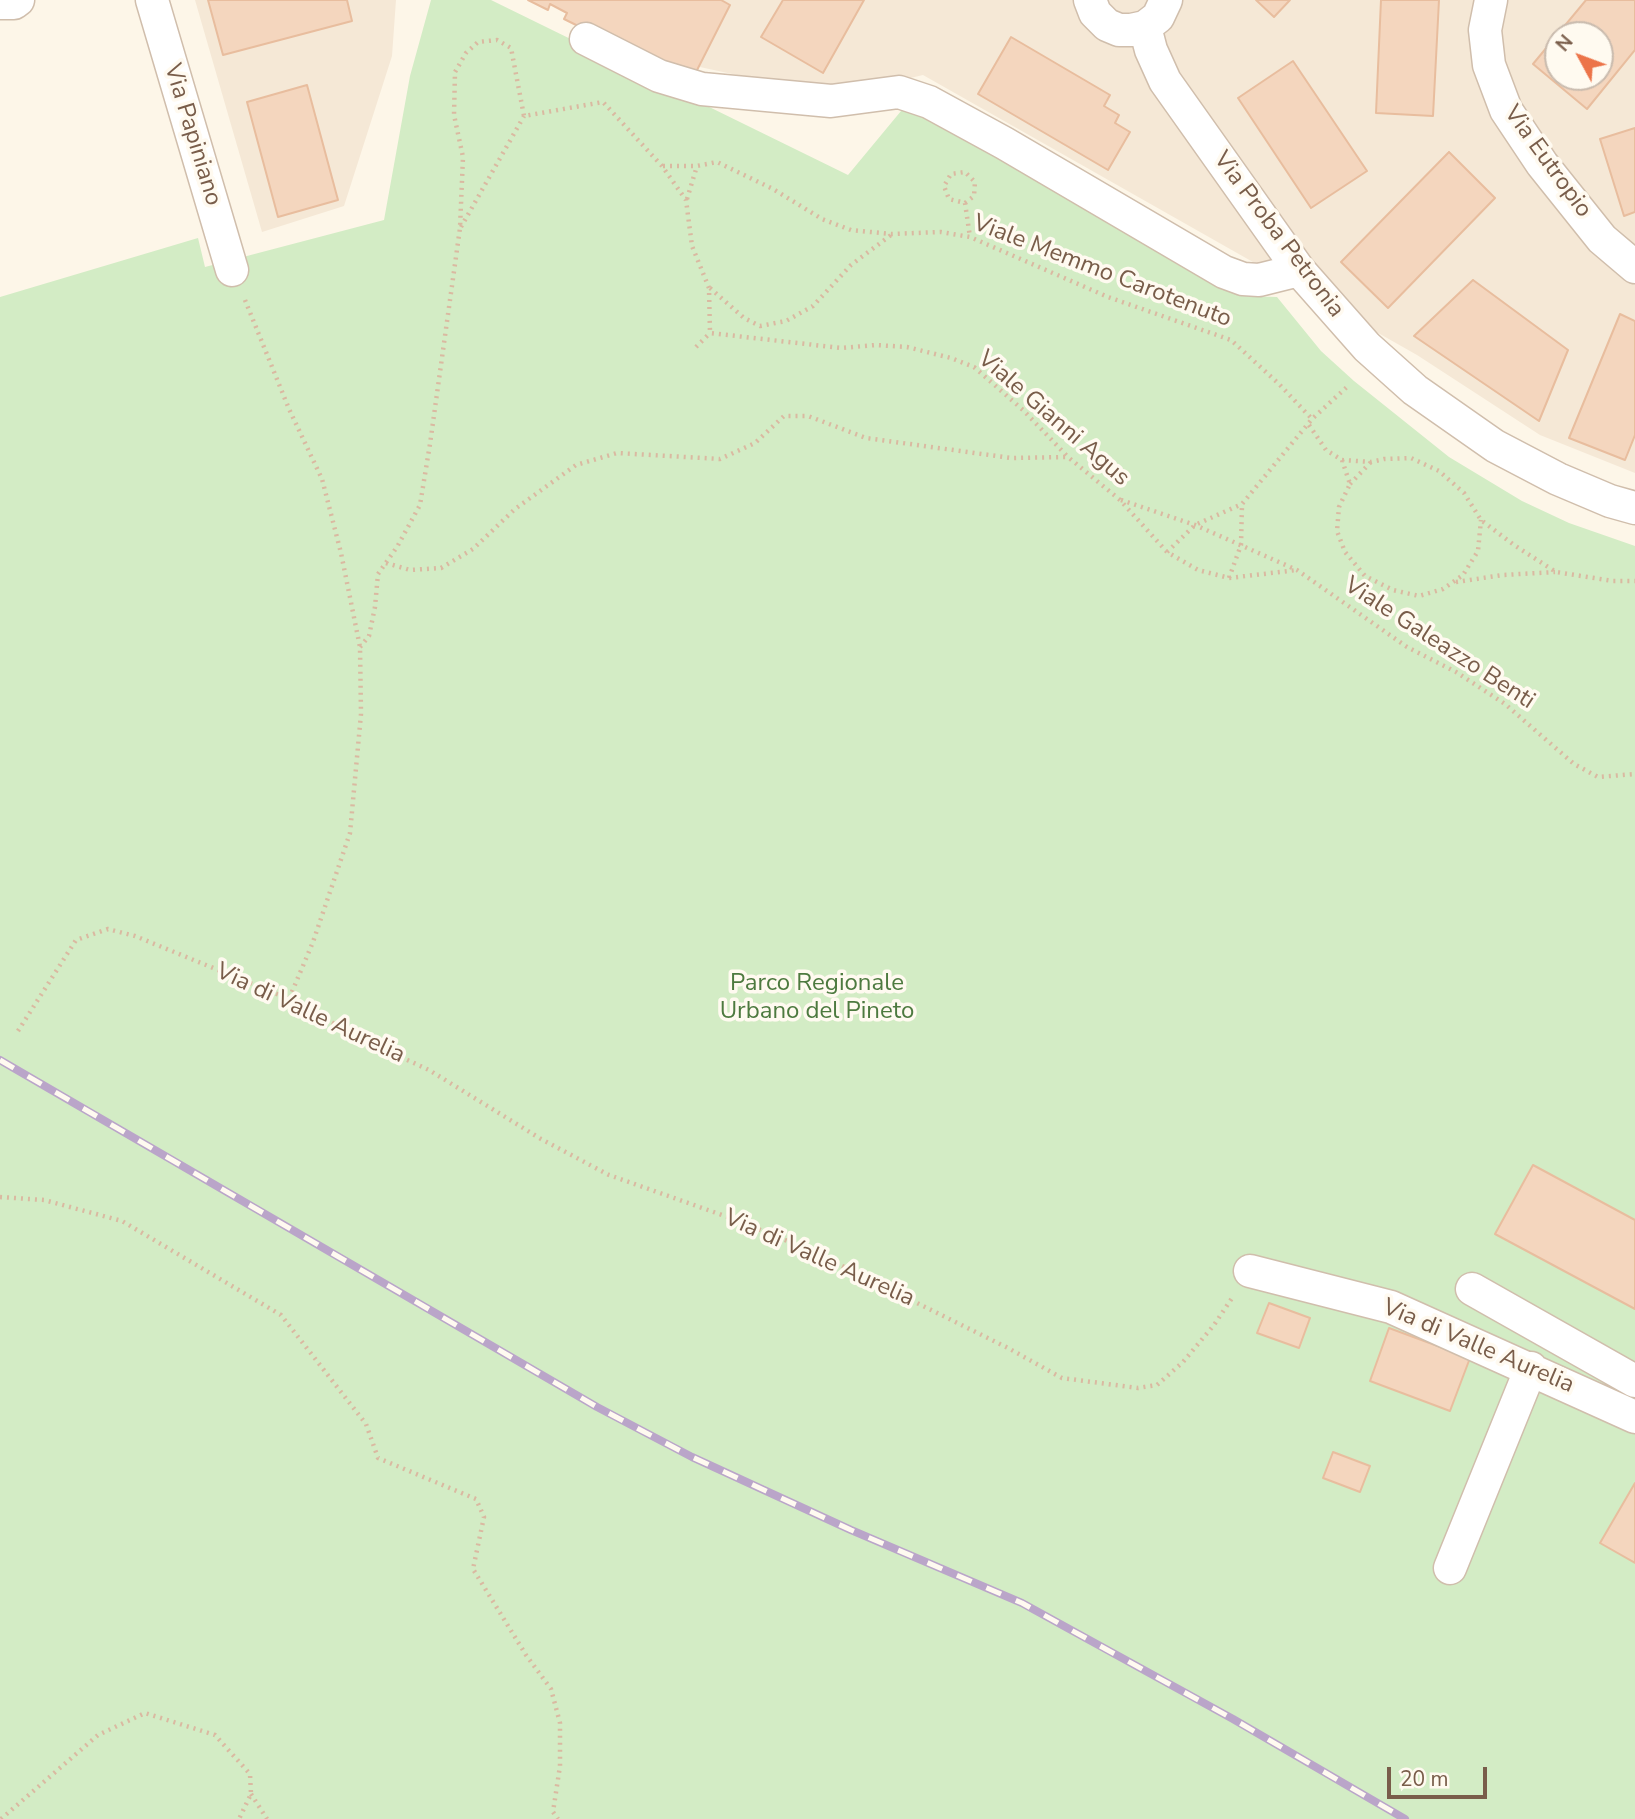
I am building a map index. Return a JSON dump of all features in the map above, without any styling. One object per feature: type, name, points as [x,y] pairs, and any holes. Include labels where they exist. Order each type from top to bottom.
[{"type":"street","points":[[0,3],[14,3],[18,0]]},
{"type":"street","name":"Via Papiniano","points":[[152,0],[232,270]]},
{"type":"street","points":[[1090,0],[1095,13],[1119,30],[1145,27],[1158,17],[1166,0]]},
{"type":"street","name":"Via Eutropio","points":[[1491,0],[1485,30],[1489,65],[1506,110],[1542,164],[1602,239],[1635,267]]},
{"type":"street","name":"Via Proba Petronia","points":[[1145,27],[1151,50],[1165,81],[1298,270],[1367,347],[1437,407],[1495,446],[1610,501],[1635,508]]},
{"type":"street","points":[[586,39],[659,76],[702,89],[831,102],[899,92],[929,102],[1004,143],[1224,272],[1242,279],[1259,280],[1298,270]]},
{"type":"street","name":"Via di Valle Aurelia","points":[[1250,1271],[1391,1307],[1635,1417]]},
{"type":"street","points":[[1472,1289],[1635,1381]]},
{"type":"street","points":[[1450,1568],[1531,1368]]},
{"type":"path","points":[[360,648],[369,635],[378,574],[397,547],[420,505],[460,228],[463,157],[454,115],[455,72],[466,52],[478,42],[497,40],[511,47],[524,116],[460,228]]},
{"type":"path","points":[[524,116],[603,102],[662,166],[686,200]]},
{"type":"path","name":"Viale Memmo Carotenuto","points":[[662,166],[697,166],[717,162],[773,189],[822,219],[851,230],[891,234],[941,232],[970,237],[1108,297],[1231,340],[1312,419]]},
{"type":"path","points":[[696,347],[710,333],[709,288],[692,246],[686,200],[697,166]]},
{"type":"path","points":[[965,172],[975,182],[974,196],[965,203],[948,199],[944,186],[951,174],[965,172]]},
{"type":"path","points":[[965,203],[970,237]]},
{"type":"path","points":[[709,288],[744,318],[760,326],[786,321],[813,306],[852,265],[891,234]]},
{"type":"path","points":[[232,270],[289,409],[322,479],[341,553],[360,648],[361,714],[350,833],[313,942],[289,999]]},
{"type":"path","points":[[760,326],[761,338]]},
{"type":"path","name":"Viale Gianni Agus","points":[[710,333],[841,348],[876,345],[907,347],[963,362],[974,367],[1023,410],[1068,457],[1120,500],[1167,552],[1198,570],[1229,578],[1297,570]]},
{"type":"path","points":[[1167,552],[1195,525],[1242,504],[1312,419],[1348,386]]},
{"type":"path","points":[[386,563],[410,570],[440,568],[473,549],[515,509],[576,465],[617,453],[720,459],[755,443],[784,416],[808,416],[866,438],[1011,458],[1068,457]]},
{"type":"path","points":[[1309,425],[1326,450],[1342,460],[1371,462],[1411,458],[1439,471],[1464,493],[1482,520],[1556,572]]},
{"type":"path","points":[[1342,460],[1350,484]]},
{"type":"path","points":[[1371,462],[1350,484],[1339,507],[1337,531],[1345,552],[1365,576],[1393,590],[1419,596],[1443,589],[1463,575],[1478,551],[1482,520]]},
{"type":"path","name":"Viale Galeazzo Benti","points":[[1120,500],[1195,525],[1297,570],[1407,647],[1456,671],[1505,704],[1574,764],[1598,777],[1635,774]]},
{"type":"path","points":[[1229,578],[1241,545],[1242,504]]},
{"type":"path","points":[[1453,583],[1503,575],[1556,572],[1613,581],[1635,581]]},
{"type":"path","name":"Via di Valle Aurelia","points":[[18,1031],[76,940],[108,929],[135,936],[289,999],[429,1070],[541,1139],[609,1175],[739,1221],[814,1252],[1008,1348],[1062,1378],[1138,1388],[1157,1385],[1183,1362],[1214,1325],[1250,1271]]},
{"type":"path","points":[[0,1197],[44,1199],[122,1221],[281,1315],[366,1424],[378,1458],[476,1499],[484,1517],[473,1569],[526,1656],[551,1689],[560,1723],[560,1766],[553,1812],[558,1819]]},
{"type":"path","points":[[1,1819],[98,1735],[145,1713],[215,1735],[250,1774],[251,1794],[239,1819]]},
{"type":"path","points":[[251,1794],[268,1819]]},
{"type":"shaded area","points":[[195,0],[396,0],[392,56],[344,206],[262,232]]},
{"type":"shaded area","points":[[561,0],[1635,0],[1635,473],[1540,435],[1417,355],[923,75],[834,96],[686,64]]},
{"type":"green space","name":"Parco Regionale Urbano del Pineto","points":[[431,0],[491,0],[848,175],[906,105],[1240,296],[1277,297],[1321,351],[1449,457],[1522,501],[1569,523],[1635,546],[1635,1819],[0,1819],[0,297],[198,238],[205,267],[384,220],[410,76]]},
{"type":"building","points":[[208,0],[347,0],[352,21],[223,55]]},
{"type":"building","points":[[528,0],[721,0],[730,5],[691,82],[564,19],[567,13],[550,4],[548,10]]},
{"type":"building","points":[[783,0],[864,0],[823,73],[761,37]]},
{"type":"building","points":[[1256,0],[1290,0],[1274,17]]},
{"type":"building","points":[[1381,0],[1439,0],[1433,116],[1376,113]]},
{"type":"building","points":[[1586,0],[1635,0],[1635,50],[1614,76],[1614,21],[1569,21]]},
{"type":"building","points":[[1011,37],[1110,95],[1104,106],[1119,115],[1115,123],[1130,132],[1108,170],[978,94]]},
{"type":"building","points":[[1544,51],[1544,73],[1533,64]]},
{"type":"building","points":[[1293,61],[1367,171],[1311,208],[1238,98]]},
{"type":"building","points":[[307,85],[338,200],[278,217],[247,102]]},
{"type":"building","points":[[1565,91],[1602,91],[1587,109]]},
{"type":"building","points":[[1635,128],[1635,212],[1624,216],[1600,139]]},
{"type":"building","points":[[1449,152],[1495,198],[1388,308],[1341,262]]},
{"type":"building","points":[[1473,280],[1568,350],[1539,421],[1414,336]]},
{"type":"building","points":[[1620,314],[1635,321],[1635,435],[1625,460],[1569,438]]},
{"type":"building","points":[[1533,1165],[1635,1220],[1635,1309],[1495,1234]]},
{"type":"building","points":[[1269,1303],[1310,1318],[1299,1348],[1257,1333]]},
{"type":"building","points":[[1389,1328],[1470,1358],[1450,1411],[1370,1381]]},
{"type":"building","points":[[1333,1452],[1370,1466],[1360,1492],[1323,1478]]},
{"type":"building","points":[[1635,1483],[1635,1563],[1600,1543]]},
{"type":"railway","points":[[0,1060],[597,1407],[692,1457],[851,1530],[1022,1603],[1233,1719],[1405,1819]]}]
